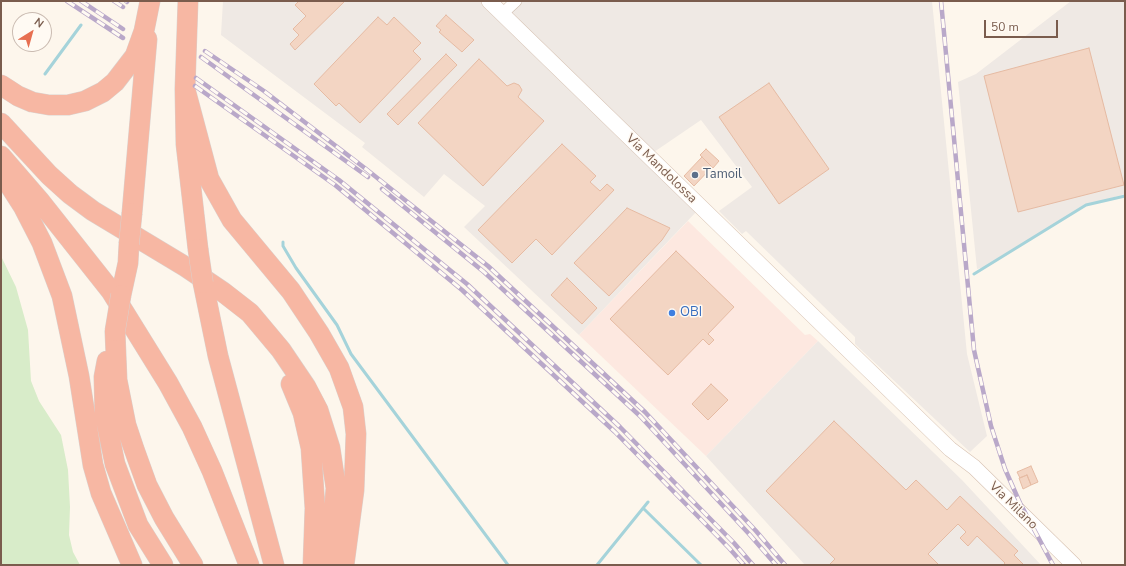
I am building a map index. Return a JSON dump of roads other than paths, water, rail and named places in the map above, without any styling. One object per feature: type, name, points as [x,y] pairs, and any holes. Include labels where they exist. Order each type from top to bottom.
[{"type":"highway","points":[[1,85],[25,99],[49,105],[68,105],[85,101],[103,92],[119,78],[135,56],[144,31],[150,1]]},
{"type":"highway","points":[[150,1],[128,263],[121,295],[116,331],[117,380],[126,425],[147,485],[164,518],[193,565]]},
{"type":"highway","points":[[188,1],[185,90],[186,144],[203,283],[218,356],[274,565]]},
{"type":"highway","points":[[185,90],[209,179],[232,220],[291,291],[320,333],[339,368],[353,407],[356,434],[354,490],[344,565]]},
{"type":"highway","points":[[1,123],[49,174],[93,211],[186,267],[223,292],[250,313],[276,344],[306,387],[318,410],[330,448],[336,488],[330,565]]},
{"type":"highway","points":[[1,156],[39,200],[111,291],[146,346],[192,427],[212,471],[249,565]]},
{"type":"highway","points":[[1,172],[23,206],[39,236],[59,288],[69,325],[97,479],[101,493],[132,565]]},
{"type":"highway","points":[[223,292],[260,333],[275,355],[295,392],[303,413],[311,448],[316,508],[313,565]]},
{"type":"highway","points":[[116,331],[108,353],[104,377],[105,415],[115,464],[138,525],[163,565]]},
{"type":"main road","name":"Via Mandolossa","points":[[489,1],[834,336]]},
{"type":"main road","name":"Via Milano","points":[[834,336],[950,449],[974,467],[1074,565]]},
{"type":"main road","name":"Via Milano","points":[[950,449],[969,473],[1063,565]]},
{"type":"street","points":[[502,14],[516,1]]},
{"type":"waterway","points":[[45,74],[81,25]]},
{"type":"waterway","points":[[974,274],[1086,205],[1125,196]]},
{"type":"waterway","points":[[283,242],[283,246],[296,268],[337,325],[351,354],[508,565]]},
{"type":"waterway","points":[[597,565],[648,502]]},
{"type":"waterway","points":[[643,508],[701,565]]},
{"type":"railway","points":[[67,1],[123,38]]},
{"type":"railway","points":[[81,1],[123,29]]},
{"type":"railway","points":[[114,1],[123,7]]},
{"type":"railway","points":[[941,1],[974,350],[991,426],[1005,469],[1020,503],[1053,565]]},
{"type":"railway","points":[[205,51],[264,91],[366,169],[488,266],[645,412],[756,531],[785,565]]},
{"type":"railway","points":[[201,57],[368,177]]},
{"type":"railway","points":[[196,78],[339,180],[467,284],[620,427],[734,543],[753,565]]},
{"type":"railway","points":[[195,86],[335,185],[462,290],[615,432],[744,565]]},
{"type":"railway","points":[[382,189],[484,272],[640,416],[776,565]]},
{"type":"place","name":"Tamoil","points":[[695,175]]},
{"type":"place","name":"OBI","points":[[672,313]]}]
